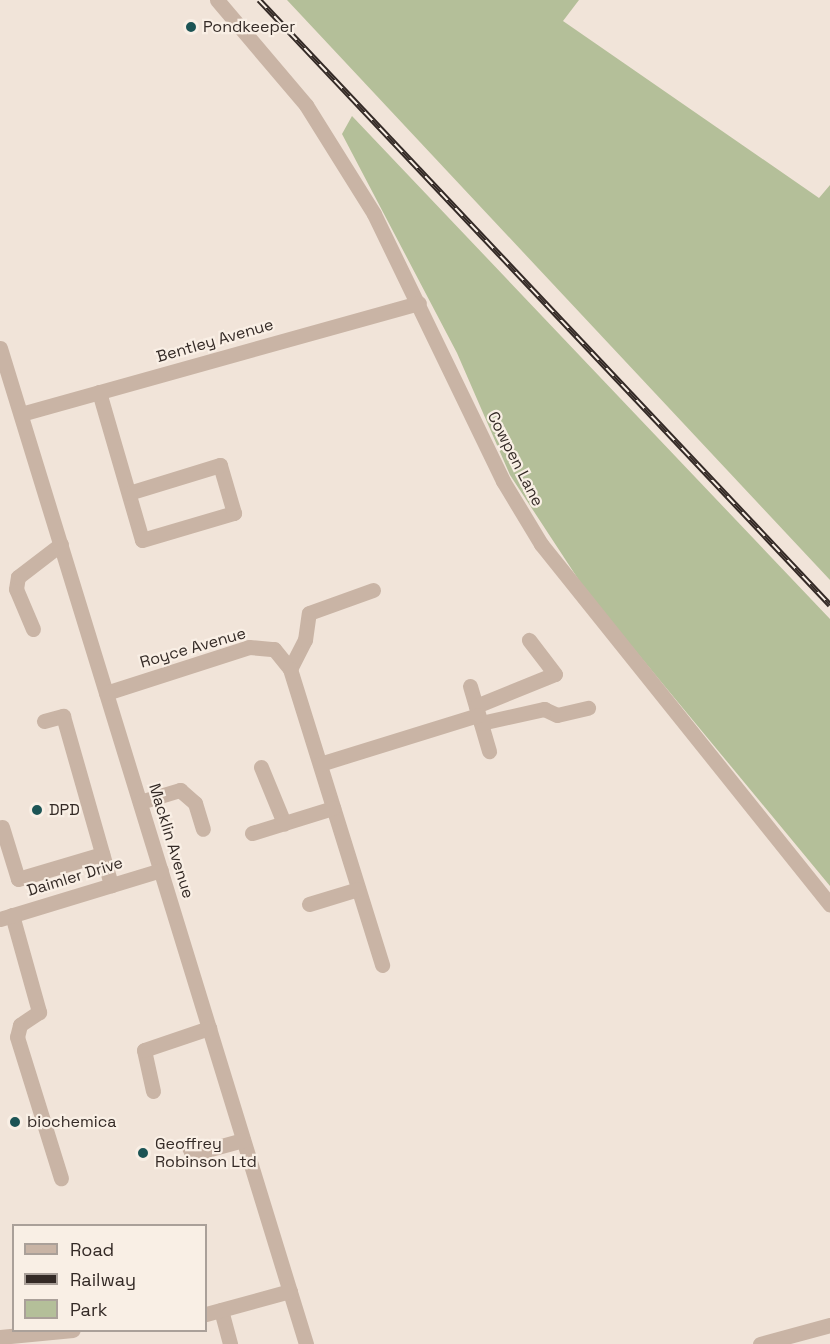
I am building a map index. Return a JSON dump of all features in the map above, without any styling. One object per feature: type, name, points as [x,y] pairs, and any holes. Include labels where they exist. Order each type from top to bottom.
[{"type":"street","name":"Cowpen Lane","points":[[217,0],[306,105],[374,214],[419,303],[503,481],[541,544],[830,905]]},
{"type":"street","name":"Bentley Avenue","points":[[21,414],[419,303]]},
{"type":"street","name":"Macklin Avenue","points":[[0,348],[306,1344]]},
{"type":"street","points":[[99,392],[142,540],[234,513],[220,465],[129,493]]},
{"type":"street","points":[[33,629],[16,589],[18,577],[61,544]]},
{"type":"street","points":[[290,669],[305,640],[309,612],[373,590]]},
{"type":"street","points":[[320,764],[478,715],[555,674],[529,640]]},
{"type":"street","name":"Royce Avenue","points":[[106,693],[249,647],[274,649],[290,669],[382,965]]},
{"type":"street","points":[[470,686],[489,751]]},
{"type":"street","points":[[478,715],[544,709],[557,715],[588,708]]},
{"type":"street","points":[[45,721],[63,716],[111,885]]},
{"type":"street","points":[[261,767],[284,823]]},
{"type":"street","points":[[140,802],[180,790],[195,803],[204,829]]},
{"type":"street","points":[[252,833],[333,808]]},
{"type":"street","points":[[2,827],[18,879],[102,854]]},
{"type":"street","name":"Daimler Drive","points":[[6,917],[161,870]]},
{"type":"street","points":[[309,904],[358,889]]},
{"type":"street","points":[[6,917],[39,1012],[20,1025],[17,1037],[61,1178]]},
{"type":"street","points":[[153,1091],[144,1050],[209,1028]]},
{"type":"street","points":[[188,1144],[192,1154],[243,1140]]},
{"type":"street","points":[[207,1314],[290,1291]]},
{"type":"street","points":[[221,1310],[230,1344]]},
{"type":"street","points":[[760,1344],[830,1325]]},
{"type":"street","points":[[0,1337],[53,1332]]},
{"type":"green space","points":[[287,0],[579,0],[563,21],[819,198],[830,185],[830,580]]},
{"type":"green space","points":[[352,116],[830,619],[830,886],[586,591],[510,475],[457,353],[342,134]]},
{"type":"railway","points":[[259,0],[830,605]]},
{"type":"place","name":"Pondkeeper","points":[[191,27]]},
{"type":"place","name":"DPD","points":[[37,810]]},
{"type":"place","name":"biochemica","points":[[15,1122]]},
{"type":"place","name":"Geoffrey Robinson Ltd","points":[[143,1153]]}]
